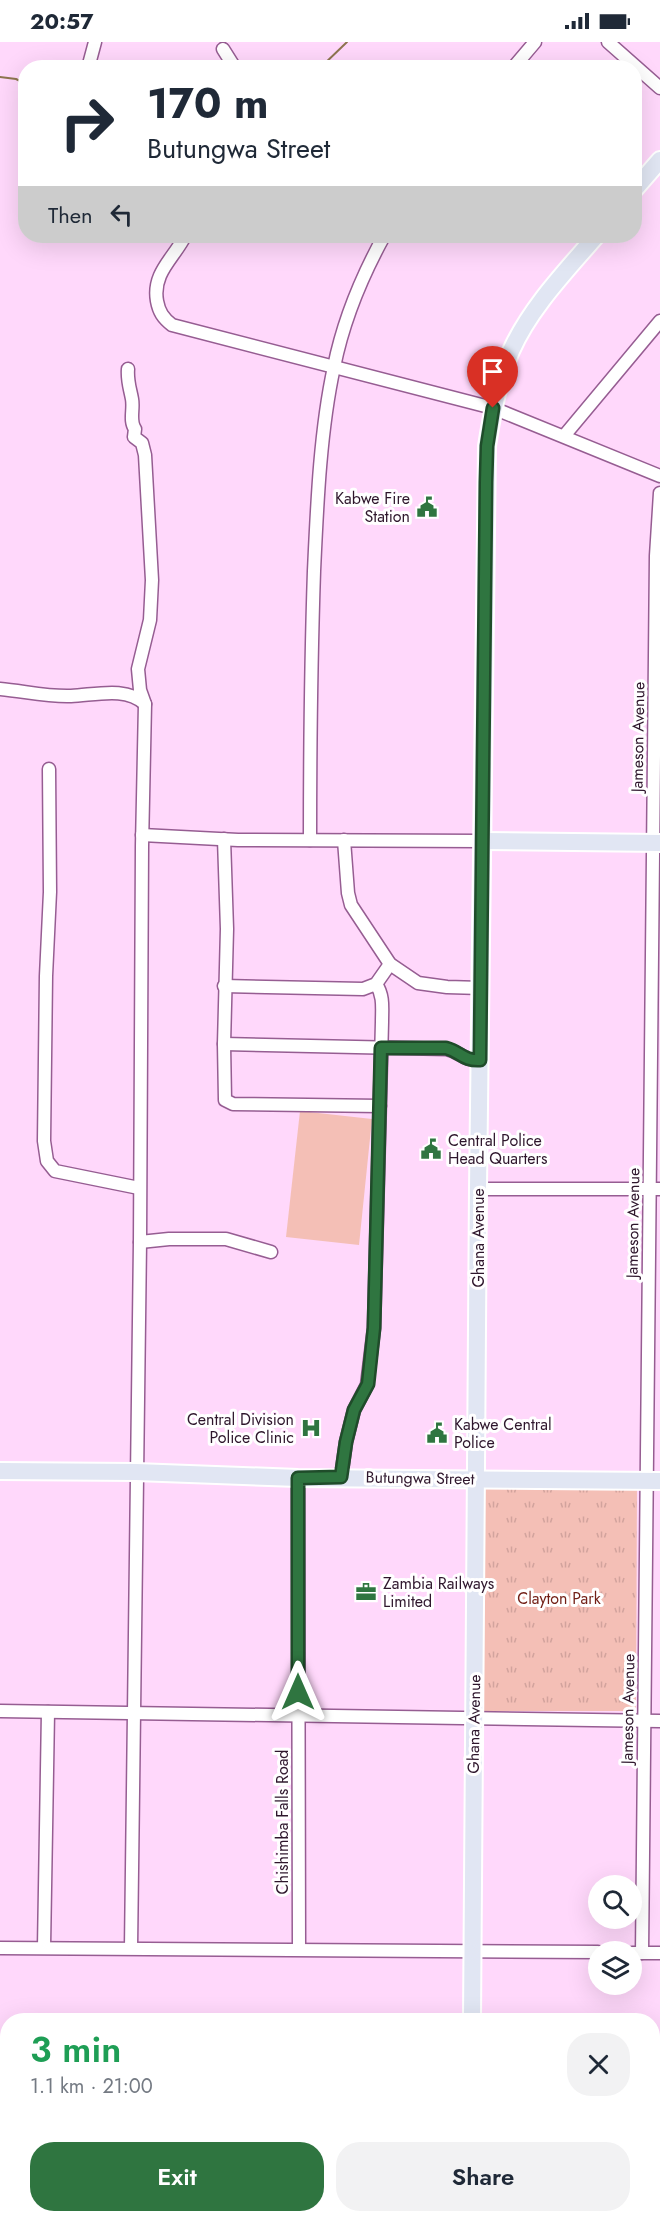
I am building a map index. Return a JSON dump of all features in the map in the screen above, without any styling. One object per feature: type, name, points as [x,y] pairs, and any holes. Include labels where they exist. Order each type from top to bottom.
[{"type":"main road","points":[[642,181],[660,160]]},
{"type":"main road","name":"Ghana Avenue","points":[[472,2013],[478,1189],[487,446],[493,408],[504,368],[522,331],[556,284],[590,243]]},
{"type":"main road","points":[[482,840],[657,843]]},
{"type":"main road","name":"Butungwa Street","points":[[0,1471],[136,1472],[298,1478],[653,1481]]},
{"type":"street","points":[[90,60],[95,42]]},
{"type":"street","points":[[520,60],[535,42]]},
{"type":"street","points":[[608,42],[628,60]]},
{"type":"street","points":[[223,49],[230,60]]},
{"type":"street","points":[[642,72],[660,88]]},
{"type":"street","points":[[181,243],[156,282],[158,306],[164,318],[172,325],[493,408],[660,476]]},
{"type":"street","points":[[310,840],[312,627],[322,451],[334,367],[354,301],[380,243]]},
{"type":"street","points":[[564,436],[660,321]]},
{"type":"street","points":[[128,369],[134,437],[141,442],[145,455],[152,580],[150,620],[138,669],[140,690],[145,704],[131,1948]]},
{"type":"street","name":"Jameson Avenue","points":[[637,1941],[653,1481],[657,843],[656,556],[660,493]]},
{"type":"street","points":[[0,689],[70,696],[99,693],[129,695],[140,699],[145,704]]},
{"type":"street","points":[[49,769],[50,881],[44,1129],[47,1161],[56,1171],[139,1188]]},
{"type":"street","points":[[142,835],[224,839],[482,840]]},
{"type":"street","points":[[224,839],[227,929],[224,986],[224,1096],[229,1103],[380,1106]]},
{"type":"street","points":[[344,840],[351,905],[390,964],[418,982],[447,987],[481,988]]},
{"type":"street","points":[[224,986],[363,989],[376,984],[390,964]]},
{"type":"street","points":[[341,1477],[354,1410],[368,1384],[374,1328],[382,1000],[381,991],[376,984]]},
{"type":"street","points":[[224,1044],[446,1048],[469,1060],[480,1060]]},
{"type":"street","points":[[478,1189],[655,1190]]},
{"type":"street","points":[[140,1242],[169,1239],[226,1239],[271,1252]]},
{"type":"street","name":"Chishimba Falls Road","points":[[298,1478],[299,1949]]},
{"type":"street","points":[[0,1712],[660,1721]]},
{"type":"street","points":[[44,1947],[48,1712]]},
{"type":"street","points":[[0,1948],[588,1952]]},
{"type":"street","points":[[642,1953],[660,1953]]},
{"type":"green space","points":[[300,1111],[372,1119],[359,1245],[286,1237]]},
{"type":"green space","name":"Clayton Park","points":[[483,1484],[637,1485],[636,1711],[481,1711]]},
{"type":"waterway","points":[[328,60],[347,42]]},
{"type":"waterway","points":[[0,77],[18,80]]},
{"type":"place","name":"Kabwe Fire Station","points":[[427,507]]},
{"type":"place","name":"Central Police Head Quarters","points":[[431,1149]]},
{"type":"place","name":"Central Division Police Clinic","points":[[311,1428]]},
{"type":"place","name":"Kabwe Central Police","points":[[437,1433]]},
{"type":"place","name":"Zambia Railways Limited","points":[[366,1592]]},
{"type":"route","points":[[298,1692],[298,1478],[341,1477],[354,1410],[368,1384],[374,1328],[381,1048],[446,1048],[469,1060],[480,1060],[486,482],[487,446],[493,408]]}]
